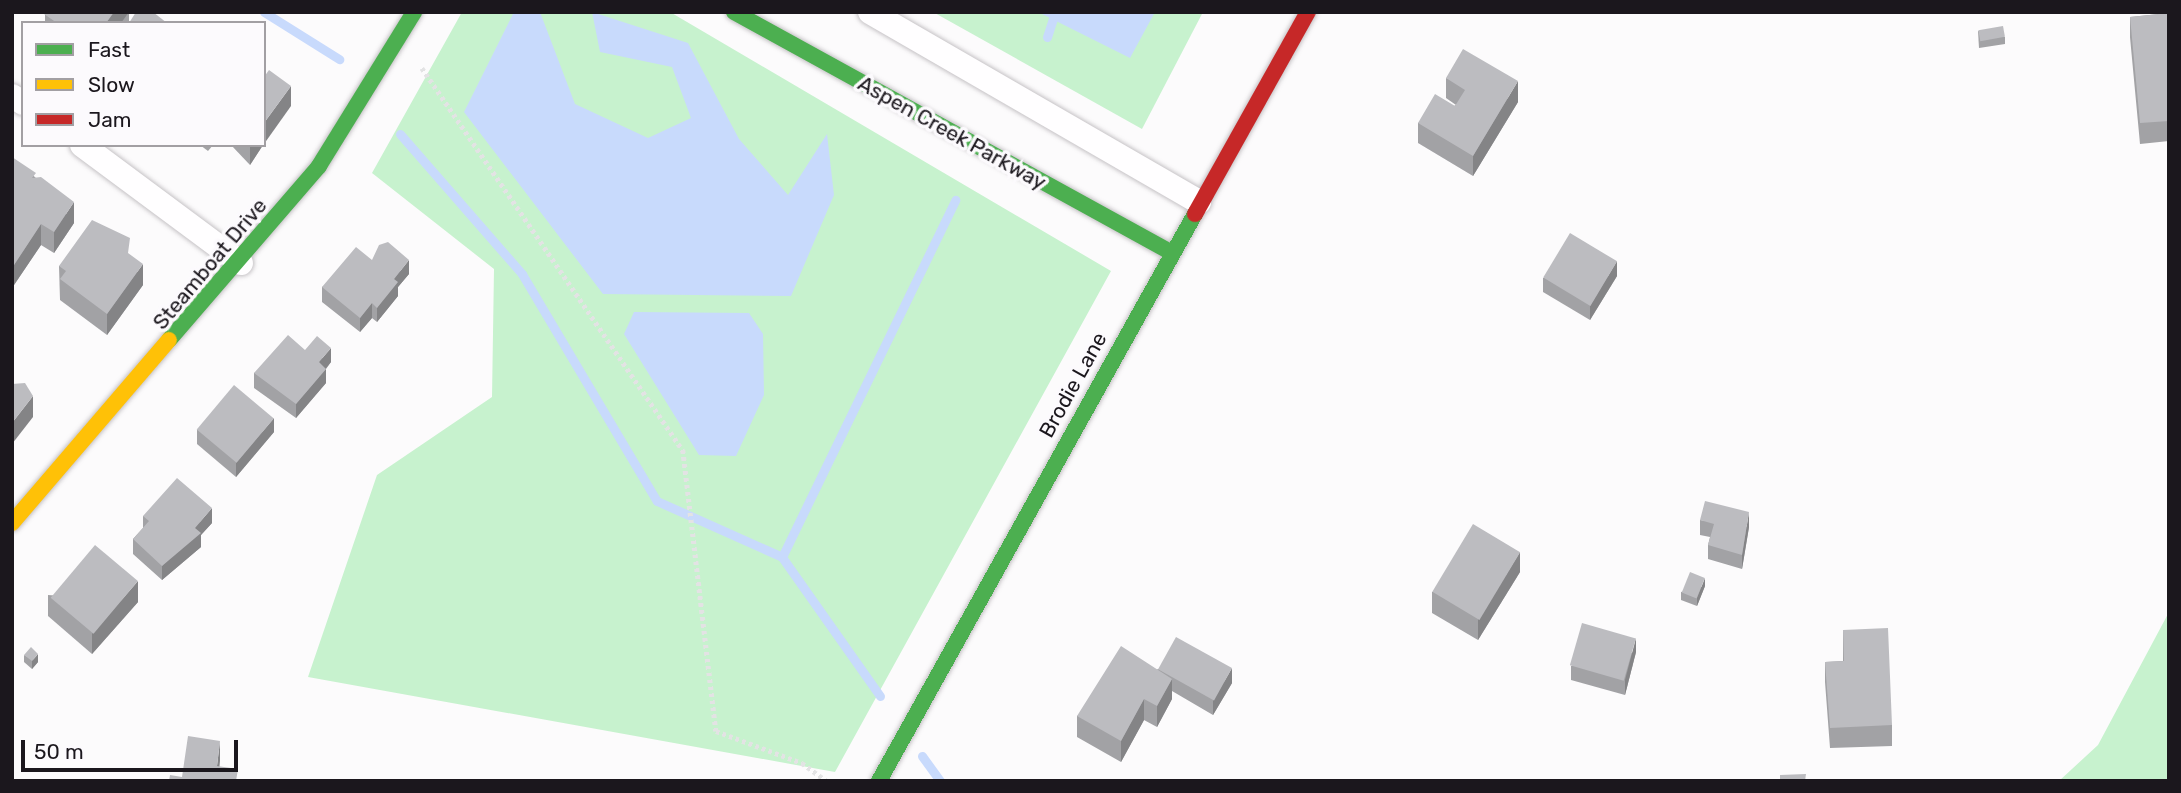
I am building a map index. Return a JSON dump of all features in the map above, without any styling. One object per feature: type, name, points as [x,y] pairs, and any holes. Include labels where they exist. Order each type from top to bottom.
[{"type":"street","name":"Steamboat Drive","points":[[12,523],[241,263],[319,166],[414,12]]},
{"type":"street","name":"Aspen Creek Parkway","points":[[734,12],[1171,252]]},
{"type":"street","points":[[870,12],[1199,202]]},
{"type":"street","name":"Brodie Lane","points":[[879,781],[1171,252],[1308,12]]},
{"type":"street","points":[[85,147],[241,263]]},
{"type":"path","points":[[422,68],[683,450],[716,731],[802,763],[827,781]]},
{"type":"green space","points":[[462,12],[670,12],[1111,271],[835,772],[308,677],[377,475],[492,397],[494,269],[372,173]]},
{"type":"green space","points":[[933,12],[1203,12],[1142,129]]},
{"type":"green space","points":[[2169,612],[2169,781],[2059,781],[2098,745]]},
{"type":"water","points":[[514,12],[540,12],[575,104],[648,138],[691,118],[672,67],[600,52],[592,12],[688,43],[739,139],[788,195],[827,134],[834,195],[791,296],[603,294],[464,112]]},
{"type":"water","points":[[1038,12],[1155,12],[1130,58]]},
{"type":"water","points":[[634,312],[749,313],[763,334],[764,395],[736,456],[699,455],[624,334]]},
{"type":"building","points":[[114,12],[107,21],[54,21],[44,14]]},
{"type":"building","points":[[136,12],[153,12],[164,21],[130,21]]},
{"type":"building","points":[[2169,13],[2169,121],[2140,123],[2130,17]]},
{"type":"building","points":[[2003,26],[2005,37],[1980,41],[1978,30]]},
{"type":"building","points":[[1463,49],[1518,81],[1473,156],[1418,123],[1435,94],[1455,106],[1465,90],[1446,78]]},
{"type":"building","points":[[269,70],[291,86],[266,120],[266,74]]},
{"type":"building","points":[[12,157],[36,173],[32,178],[41,177],[74,202],[54,232],[41,224],[14,265],[12,263]]},
{"type":"building","points":[[92,220],[130,238],[128,253],[143,264],[107,314],[60,279],[66,271],[59,266]]},
{"type":"building","points":[[1570,233],[1617,261],[1590,306],[1543,278]]},
{"type":"building","points":[[388,242],[409,260],[394,279],[398,282],[377,308],[372,303],[360,318],[322,287],[356,247],[372,260],[379,245]]},
{"type":"building","points":[[288,335],[305,350],[317,336],[331,348],[319,362],[326,369],[296,404],[254,373]]},
{"type":"building","points":[[25,383],[33,396],[12,423],[12,384]]},
{"type":"building","points":[[234,385],[274,418],[237,463],[197,429]]},
{"type":"building","points":[[177,478],[212,508],[195,528],[201,533],[162,566],[133,539],[149,521],[143,516]]},
{"type":"building","points":[[1705,501],[1749,512],[1742,555],[1708,545],[1714,524],[1700,520]]},
{"type":"building","points":[[1473,524],[1520,552],[1479,620],[1432,592]]},
{"type":"building","points":[[95,545],[138,581],[94,634],[51,598]]},
{"type":"building","points":[[1690,572],[1705,578],[1697,598],[1682,592]]},
{"type":"building","points":[[1582,623],[1636,638],[1624,681],[1570,665]]},
{"type":"building","points":[[1888,628],[1892,725],[1830,728],[1825,662],[1844,661],[1843,630]]},
{"type":"building","points":[[1176,637],[1232,668],[1214,700],[1158,669]]},
{"type":"building","points":[[1121,646],[1172,679],[1157,706],[1144,699],[1121,741],[1077,716]]},
{"type":"building","points":[[31,647],[38,654],[32,661],[24,655]]},
{"type":"building","points":[[188,736],[220,741],[217,766],[238,769],[236,781],[169,781],[170,775],[182,777]]},
{"type":"building","points":[[1806,774],[1805,781],[1780,781],[1780,775]]},
{"type":"waterway","points":[[264,12],[339,59]]},
{"type":"waterway","points":[[1047,37],[1055,12]]},
{"type":"waterway","points":[[400,134],[522,274],[657,501],[782,557]]},
{"type":"waterway","points":[[880,696],[782,557],[955,200]]},
{"type":"waterway","points":[[922,756],[940,781]]},
{"type":"traffic: fast","points":[[169,340],[319,166],[414,12]]},
{"type":"traffic: fast","points":[[734,12],[1171,252]]},
{"type":"traffic: fast","points":[[879,781],[1195,214]]},
{"type":"traffic: slow","points":[[12,523],[169,340]]},
{"type":"traffic: jam","points":[[1195,214],[1308,12]]}]
